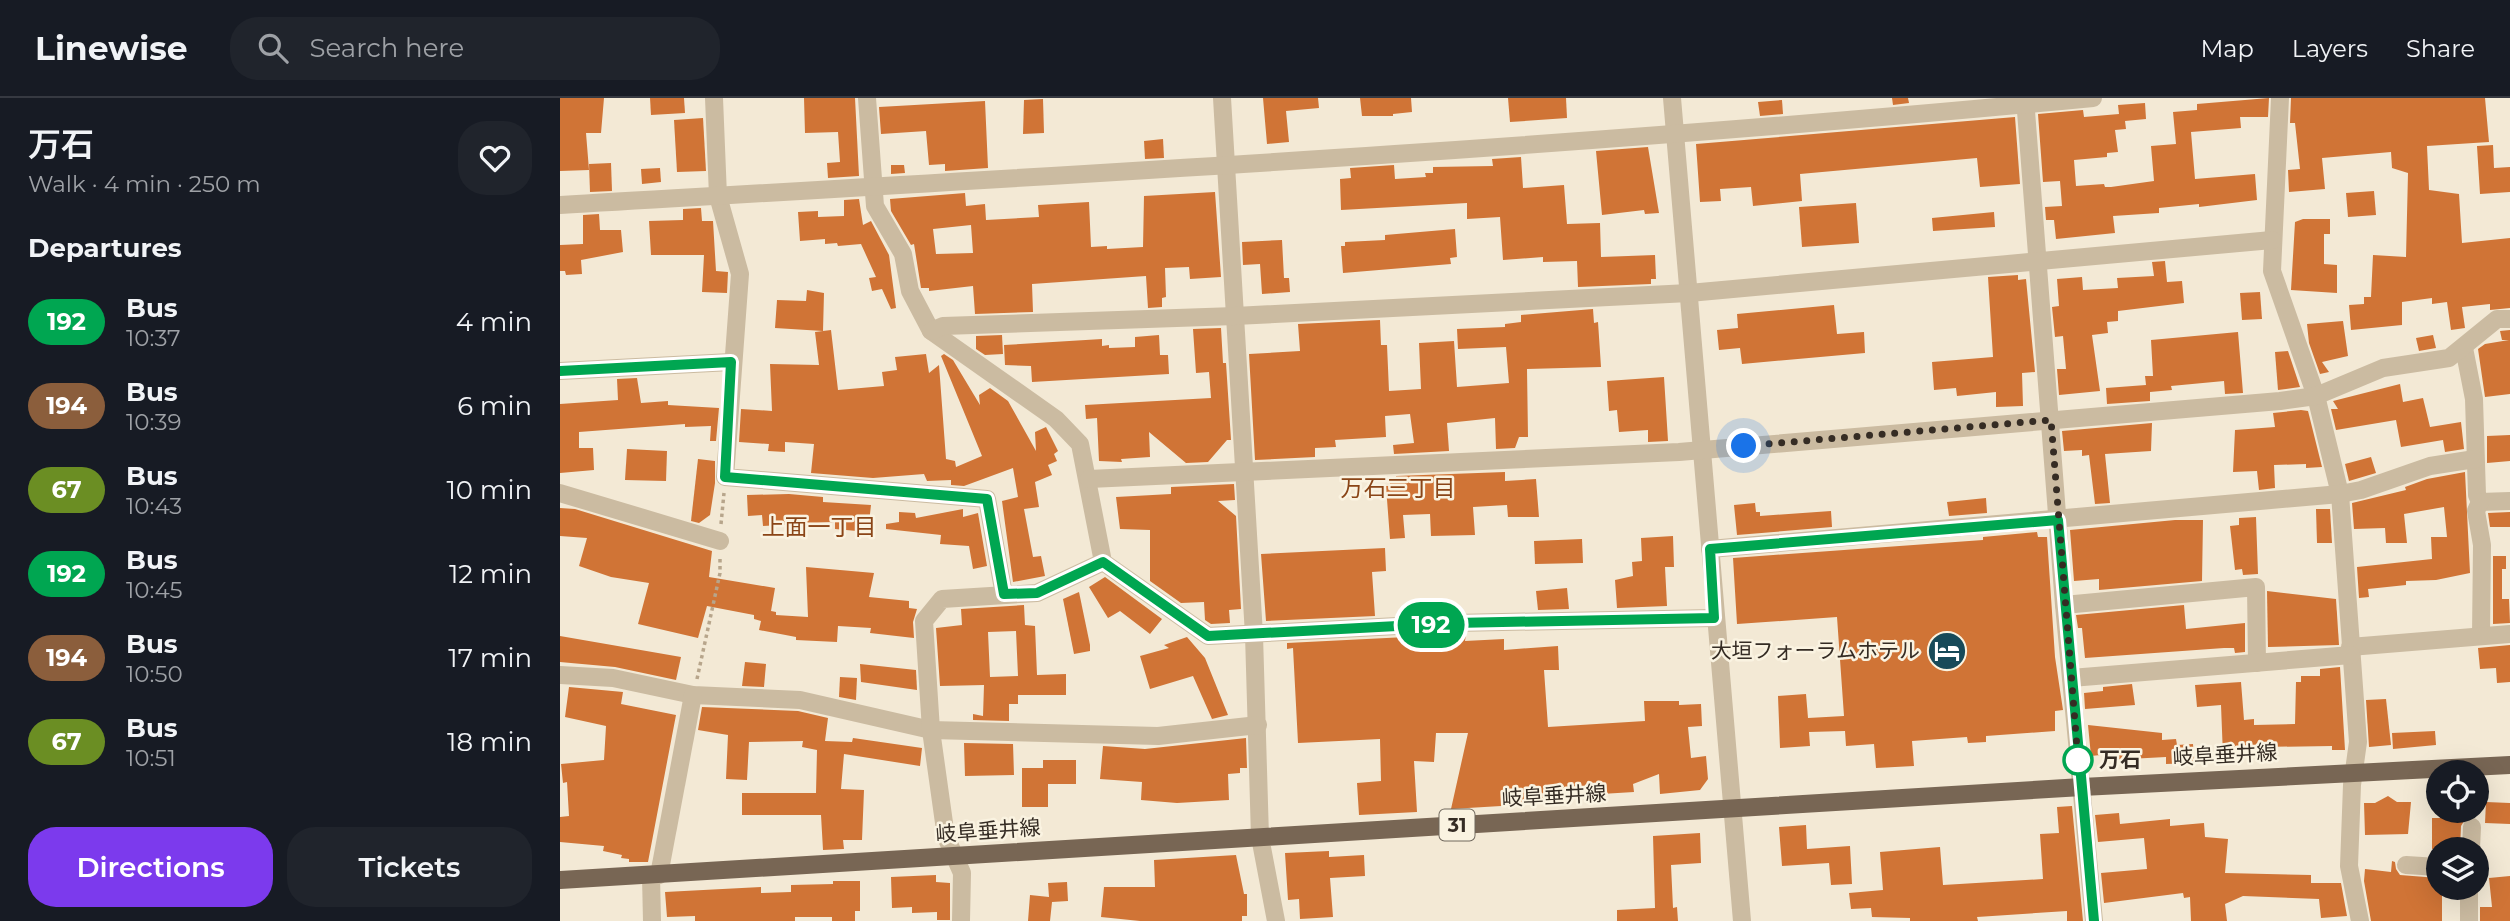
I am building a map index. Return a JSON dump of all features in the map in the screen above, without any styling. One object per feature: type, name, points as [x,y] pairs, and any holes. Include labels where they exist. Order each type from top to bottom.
[{"type":"main road","name":"岐阜垂井線","points":[[560,880],[2082,786],[2510,765]]},
{"type":"street","points":[[714,98],[718,196],[740,274],[731,362],[725,477],[987,499],[1004,594]]},
{"type":"street","points":[[867,98],[875,206],[903,254],[910,291],[930,331],[1056,419],[1080,444],[1089,479],[1103,562],[1208,636],[1454,623],[1714,618]]},
{"type":"street","points":[[1222,98],[1254,635],[1260,837],[1276,921]]},
{"type":"street","points":[[1671,98],[1742,921]]},
{"type":"street","points":[[560,205],[1226,165],[1675,133],[2026,101],[2093,98]]},
{"type":"street","points":[[2280,98],[2272,271],[2316,397],[2340,494],[2358,742],[2349,866],[2360,921]]},
{"type":"street","points":[[2026,101],[2036,262],[2064,605],[2094,921]]},
{"type":"street","points":[[930,331],[943,326],[1235,316],[1689,293],[2272,240]]},
{"type":"street","points":[[1089,479],[1702,450],[2316,397],[2383,368],[2449,358],[2497,319],[2510,319]]},
{"type":"street","points":[[2464,348],[2474,399],[2475,459],[2480,502],[2476,511],[2482,545],[2481,636]]},
{"type":"street","points":[[560,371],[731,362]]},
{"type":"street","points":[[1710,549],[2340,494],[2361,490],[2430,466],[2475,459]]},
{"type":"street","points":[[560,493],[720,541]]},
{"type":"street","points":[[2480,502],[2510,501]]},
{"type":"street","points":[[961,921],[962,873],[946,837],[931,730],[924,621],[942,599],[1037,593],[1103,562]]},
{"type":"street","points":[[2064,605],[2256,587],[2257,663]]},
{"type":"street","points":[[2071,678],[2257,663],[2510,634]]},
{"type":"street","points":[[560,675],[613,678],[693,695],[800,700],[931,730],[1158,736],[1258,726]]},
{"type":"street","points":[[652,921],[655,875],[693,695]]},
{"type":"street","points":[[2471,837],[2472,827]]},
{"type":"street","points":[[2406,865],[2426,866]]},
{"type":"street","points":[[2469,900],[2469,921]]},
{"type":"path","points":[[693,695],[720,573],[725,477]]},
{"type":"path","points":[[2086,768],[2090,806]]},
{"type":"building","points":[[560,98],[604,98],[601,133],[586,133],[589,170],[560,171]]},
{"type":"building","points":[[650,98],[684,98],[685,113],[651,115]]},
{"type":"building","points":[[804,98],[855,98],[859,176],[828,178],[827,163],[840,162],[838,132],[805,133]]},
{"type":"building","points":[[1263,98],[1318,98],[1319,108],[1286,111],[1289,142],[1267,144]]},
{"type":"building","points":[[1360,98],[1411,98],[1412,112],[1393,116],[1362,116]]},
{"type":"building","points":[[1508,98],[1566,98],[1567,118],[1510,122]]},
{"type":"building","points":[[1892,98],[1908,98],[1909,103],[1893,105]]},
{"type":"building","points":[[2269,98],[2268,117],[2240,117],[2241,128],[2191,132],[2195,179],[2255,174],[2257,200],[2199,207],[2199,204],[2159,208],[2159,213],[2113,216],[2115,233],[2056,239],[2054,220],[2046,220],[2045,207],[2062,206],[2060,181],[2043,182],[2038,114],[2083,110],[2084,117],[2119,114],[2118,105],[2145,103],[2146,119],[2125,121],[2126,129],[2115,130],[2118,152],[2107,153],[2107,157],[2074,160],[2076,186],[2104,184],[2105,187],[2111,187],[2154,181],[2151,146],[2176,144],[2173,112],[2197,110],[2197,104]]},
{"type":"building","points":[[2291,98],[2485,98],[2489,142],[2427,146],[2429,190],[2459,194],[2462,243],[2510,238],[2510,308],[2490,310],[2490,304],[2462,307],[2465,328],[2451,330],[2447,302],[2432,304],[2432,298],[2402,302],[2402,325],[2351,330],[2349,305],[2364,304],[2364,297],[2371,297],[2373,255],[2406,257],[2408,173],[2392,168],[2391,152],[2322,158],[2325,189],[2289,192],[2288,170],[2300,169],[2295,123],[2290,123]]},
{"type":"building","points":[[1043,99],[1044,133],[1023,134],[1024,100]]},
{"type":"building","points":[[1782,100],[1783,114],[1760,116],[1758,102]]},
{"type":"building","points":[[985,101],[988,168],[945,171],[945,164],[929,165],[926,131],[881,134],[879,107]]},
{"type":"building","points":[[2015,117],[2020,184],[1980,187],[1977,158],[1800,174],[1802,201],[1753,206],[1751,187],[1720,189],[1721,201],[1700,202],[1696,144]]},
{"type":"building","points":[[703,118],[706,171],[677,172],[674,120]]},
{"type":"building","points":[[1163,139],[1164,158],[1145,159],[1144,141]]},
{"type":"building","points":[[2493,145],[2494,168],[2510,167],[2510,192],[2480,194],[2477,146]]},
{"type":"building","points":[[1648,147],[1659,213],[1645,214],[1644,210],[1602,215],[1596,151]]},
{"type":"building","points":[[1521,157],[1523,188],[1564,185],[1567,224],[1600,223],[1601,257],[1655,255],[1656,279],[1651,279],[1651,284],[1578,287],[1577,261],[1543,262],[1543,257],[1503,260],[1500,217],[1467,219],[1467,203],[1341,210],[1340,179],[1351,178],[1350,168],[1394,165],[1395,179],[1426,177],[1425,173],[1433,173],[1433,167],[1493,166],[1492,159]]},
{"type":"building","points":[[611,163],[612,191],[590,192],[589,164]]},
{"type":"building","points":[[891,165],[904,165],[905,173],[891,174]]},
{"type":"building","points":[[660,168],[661,182],[642,184],[641,169]]},
{"type":"building","points":[[2374,191],[2376,215],[2348,217],[2346,193]]},
{"type":"building","points":[[1215,192],[1221,277],[1190,279],[1189,267],[1165,268],[1166,297],[1162,298],[1162,307],[1148,308],[1146,276],[1032,284],[1033,312],[975,314],[973,286],[929,291],[929,288],[921,288],[914,244],[911,245],[891,211],[890,199],[965,193],[966,206],[985,204],[986,220],[1039,217],[1038,205],[1089,202],[1091,247],[1107,246],[1107,249],[1143,247],[1144,196]],"holes":[[[971,225],[973,253],[936,254],[933,229]]]},
{"type":"building","points":[[859,199],[863,225],[871,221],[889,255],[896,308],[891,309],[882,289],[872,291],[869,278],[876,277],[861,244],[838,246],[837,243],[825,244],[825,239],[800,241],[798,212],[818,211],[818,217],[844,216],[844,200]]},
{"type":"building","points":[[1856,203],[1859,243],[1802,247],[1799,207]]},
{"type":"building","points":[[701,208],[702,221],[713,221],[716,271],[728,272],[727,293],[702,292],[704,255],[651,255],[649,221],[683,220],[683,209]]},
{"type":"building","points":[[1994,212],[1995,227],[1933,231],[1932,218]]},
{"type":"building","points":[[599,214],[600,230],[621,230],[623,252],[581,260],[582,274],[566,275],[565,271],[560,271],[560,245],[583,244],[583,215]]},
{"type":"building","points":[[2303,219],[2330,219],[2330,234],[2324,234],[2324,264],[2337,265],[2337,293],[2291,290],[2295,222]]},
{"type":"building","points":[[1455,229],[1457,257],[1450,258],[1451,264],[1343,273],[1341,246],[1345,246],[1345,242],[1385,240],[1385,235]]},
{"type":"building","points":[[1282,240],[1284,278],[1289,278],[1290,292],[1262,294],[1260,264],[1243,265],[1242,242]]},
{"type":"building","points":[[2165,261],[2167,282],[2182,281],[2184,303],[2118,311],[2118,321],[2107,322],[2108,333],[2092,335],[2100,391],[2059,395],[2057,369],[2066,369],[2063,336],[2055,337],[2052,307],[2059,306],[2057,279],[2082,277],[2083,290],[2118,288],[2117,278],[2154,276],[2152,262]]},
{"type":"building","points":[[2018,275],[2018,280],[2026,279],[2035,372],[2022,373],[2023,406],[1996,407],[1996,392],[1957,396],[1956,388],[1934,390],[1932,362],[1993,357],[1988,277]]},
{"type":"building","points":[[807,290],[824,293],[823,331],[775,328],[777,300],[806,301]]},
{"type":"building","points":[[2260,292],[2262,319],[2242,320],[2240,293]]},
{"type":"building","points":[[1834,305],[1837,334],[1864,332],[1865,353],[1742,364],[1740,348],[1719,350],[1717,330],[1738,328],[1737,314]]},
{"type":"building","points":[[1593,309],[1594,323],[1598,322],[1601,367],[1527,369],[1528,437],[1519,437],[1515,448],[1496,449],[1495,418],[1447,423],[1449,451],[1394,454],[1393,445],[1414,443],[1410,414],[1385,416],[1386,437],[1335,440],[1336,447],[1315,448],[1315,457],[1255,460],[1249,354],[1300,351],[1298,324],[1380,320],[1381,345],[1387,345],[1389,391],[1421,389],[1419,343],[1454,341],[1457,387],[1509,383],[1506,347],[1458,349],[1457,329],[1505,327],[1505,324],[1521,322],[1521,315]]},
{"type":"building","points":[[2343,321],[2348,356],[2322,362],[2329,372],[2320,374],[2309,343],[2307,324]]},
{"type":"building","points":[[1221,328],[1231,440],[1227,440],[1208,462],[1186,463],[1149,432],[1150,457],[1121,459],[1122,462],[1099,461],[1097,418],[1086,419],[1085,405],[1211,398],[1209,372],[1196,373],[1193,329]]},
{"type":"building","points":[[831,330],[838,390],[884,386],[882,372],[897,370],[895,357],[926,354],[929,373],[939,365],[946,459],[955,461],[956,467],[982,456],[941,356],[944,354],[953,360],[980,405],[979,395],[990,388],[1008,401],[1036,451],[1035,432],[1046,427],[1058,451],[1054,454],[1057,461],[1048,465],[1052,475],[1035,482],[1039,507],[1024,509],[1033,557],[1041,556],[1045,576],[1013,582],[1002,501],[1018,497],[1013,468],[964,486],[951,485],[951,480],[927,481],[924,474],[873,478],[811,473],[814,444],[785,442],[785,452],[768,451],[769,444],[739,442],[741,409],[772,411],[770,364],[819,365],[815,332]]},
{"type":"building","points":[[2510,330],[2510,394],[2485,397],[2478,349],[2485,344],[2509,340],[2502,340],[2500,331]]},
{"type":"building","points":[[2238,332],[2243,393],[2225,394],[2224,381],[2171,386],[2172,390],[2150,392],[2150,401],[2107,404],[2106,388],[2146,385],[2145,376],[2153,376],[2151,340]]},
{"type":"building","points":[[1002,335],[1003,354],[985,355],[976,349],[976,336]]},
{"type":"building","points":[[1159,335],[1160,355],[1168,355],[1169,374],[1032,382],[1031,366],[1005,365],[1004,345],[1102,339],[1102,346],[1109,345],[1109,348],[1135,347],[1135,337]]},
{"type":"building","points":[[2433,335],[2436,348],[2419,351],[2416,338]]},
{"type":"building","points":[[2288,351],[2300,387],[2278,390],[2275,352]]},
{"type":"building","points":[[1664,377],[1668,441],[1648,442],[1648,430],[1619,432],[1617,410],[1609,411],[1607,381]]},
{"type":"building","points":[[637,378],[641,403],[668,401],[668,405],[719,408],[716,441],[710,441],[711,426],[685,427],[685,424],[579,432],[579,448],[593,448],[594,470],[560,473],[560,404],[618,400],[617,379]]},
{"type":"building","points":[[2400,384],[2403,402],[2423,398],[2430,427],[2461,422],[2464,449],[2445,452],[2443,440],[2401,447],[2396,420],[2336,430],[2331,409],[2338,409],[2333,401]]},
{"type":"building","points":[[2308,411],[2322,467],[2306,468],[2306,464],[2274,465],[2275,488],[2259,490],[2257,471],[2233,472],[2235,430],[2275,427],[2273,413]]},
{"type":"building","points":[[2152,423],[2151,451],[2105,454],[2110,503],[2095,504],[2089,455],[2082,456],[2082,450],[2064,451],[2062,431]]},
{"type":"building","points":[[2510,435],[2510,461],[2487,463],[2487,436]]},
{"type":"building","points":[[627,449],[667,451],[666,481],[625,480]]},
{"type":"building","points":[[2371,457],[2376,473],[2349,481],[2345,464]]},
{"type":"building","points":[[698,459],[715,461],[710,515],[699,523],[691,521]]},
{"type":"building","points":[[1505,472],[1505,481],[1536,479],[1539,517],[1508,517],[1507,505],[1473,507],[1475,535],[1431,536],[1430,514],[1403,515],[1405,538],[1390,539],[1386,486],[1390,486],[1390,480],[1396,479],[1396,476]]},
{"type":"building","points":[[2465,472],[2470,573],[2368,589],[2369,597],[2359,598],[2357,567],[2432,559],[2431,537],[2447,537],[2444,507],[2404,514],[2407,543],[2386,543],[2385,528],[2354,529],[2352,503],[2406,490],[2405,487],[2427,479]]},
{"type":"building","points":[[1234,484],[1235,500],[1218,501],[1236,516],[1241,609],[1229,610],[1230,623],[1211,624],[1205,620],[1204,602],[1181,603],[1150,581],[1150,530],[1120,529],[1116,497],[1171,494],[1171,487]]},
{"type":"building","points":[[789,494],[823,497],[823,502],[871,505],[868,532],[835,529],[835,522],[763,526],[762,515],[748,516],[747,495]]},
{"type":"building","points":[[1986,498],[1987,513],[1949,516],[1947,502]]},
{"type":"building","points":[[1755,503],[1756,512],[1760,512],[1760,516],[1831,511],[1832,527],[1737,535],[1734,505]]},
{"type":"building","points":[[560,508],[575,509],[712,551],[709,577],[775,588],[771,611],[776,612],[776,615],[808,617],[806,567],[874,573],[869,597],[909,601],[909,608],[917,609],[913,622],[914,638],[870,633],[871,628],[838,626],[837,642],[796,640],[796,637],[759,630],[761,621],[754,619],[754,615],[707,606],[698,638],[638,624],[649,583],[611,577],[579,566],[587,538],[560,536]]},
{"type":"building","points":[[963,509],[963,517],[978,513],[987,566],[973,569],[969,546],[940,544],[941,535],[886,529],[886,524],[899,522],[899,512],[915,513],[916,518]]},
{"type":"building","points":[[2316,509],[2330,509],[2332,543],[2317,543]]},
{"type":"building","points":[[2510,512],[2510,527],[2490,527],[2488,513]]},
{"type":"building","points":[[2256,517],[2258,574],[2243,575],[2242,569],[2235,570],[2230,526],[2239,525],[2239,518]]},
{"type":"building","points":[[2203,520],[2202,581],[2099,590],[2099,579],[2074,581],[2070,530]]},
{"type":"building","name":"大垣フォーラムホテル","points":[[2037,532],[2038,537],[2047,537],[2055,657],[2063,710],[2055,711],[2055,731],[1986,736],[1986,742],[1968,743],[1967,737],[1912,741],[1914,766],[1876,768],[1874,744],[1846,746],[1845,731],[1809,732],[1810,746],[1780,748],[1778,696],[1806,694],[1808,718],[1844,716],[1837,617],[1737,624],[1733,558],[1983,540],[1983,537]]},
{"type":"building","points":[[1673,536],[1674,567],[1665,567],[1667,606],[1617,608],[1615,580],[1633,576],[1632,562],[1642,561],[1641,538]]},
{"type":"building","points":[[1582,539],[1583,563],[1535,564],[1534,541]]},
{"type":"building","points":[[1385,548],[1386,571],[1372,572],[1375,616],[1266,621],[1261,554]]},
{"type":"building","points":[[2493,556],[2506,556],[2506,569],[2502,569],[2502,599],[2509,599],[2510,623],[2493,624]]},
{"type":"building","points":[[1105,577],[1162,619],[1150,634],[1120,611],[1108,618],[1089,587]]},
{"type":"building","points":[[1567,588],[1569,609],[1538,610],[1536,591]]},
{"type":"building","points":[[2267,591],[2336,599],[2339,645],[2268,647]]},
{"type":"building","points":[[1079,592],[1090,651],[1074,654],[1063,599]]},
{"type":"building","points":[[1024,605],[1025,625],[1035,626],[1037,675],[1066,674],[1066,695],[1018,695],[1018,704],[1009,704],[1009,721],[973,720],[973,714],[983,716],[984,685],[940,686],[936,628],[962,625],[961,609]],"holes":[[[1016,631],[1018,676],[990,677],[988,632]]]},
{"type":"building","points":[[2184,605],[2186,629],[2245,623],[2245,652],[2235,653],[2234,648],[2224,648],[2085,658],[2082,628],[2078,628],[2076,615]]},
{"type":"building","points":[[1466,634],[1465,641],[1504,639],[1504,650],[1558,646],[1559,670],[1544,670],[1548,727],[1645,721],[1644,701],[1679,701],[1679,705],[1701,704],[1702,726],[1688,727],[1691,758],[1706,756],[1708,779],[1700,790],[1660,794],[1659,774],[1633,784],[1634,792],[1552,797],[1552,803],[1451,809],[1468,733],[1436,733],[1434,762],[1414,761],[1417,812],[1359,815],[1357,783],[1381,781],[1380,739],[1298,743],[1293,648],[1287,649],[1287,643]]},
{"type":"building","points":[[560,636],[681,657],[676,680],[615,667],[560,662]]},
{"type":"building","points":[[1187,637],[1205,658],[1228,715],[1212,719],[1193,676],[1150,689],[1140,656],[1169,648],[1164,645]]},
{"type":"building","points":[[2510,645],[2510,682],[2497,683],[2496,668],[2480,669],[2478,648]]},
{"type":"building","points":[[745,662],[766,664],[764,687],[742,686]]},
{"type":"building","points":[[860,664],[916,670],[917,690],[861,682]]},
{"type":"building","points":[[2340,667],[2345,750],[2332,750],[2332,746],[2261,747],[2261,750],[2254,751],[2254,754],[2223,756],[2221,705],[2197,707],[2195,685],[2241,682],[2244,720],[2254,719],[2254,725],[2295,724],[2296,682],[2301,682],[2301,676],[2320,676],[2320,669]]},
{"type":"building","points":[[840,677],[857,678],[856,700],[839,697]]},
{"type":"building","points":[[2132,684],[2135,705],[2085,709],[2084,693],[2103,691],[2103,687]]},
{"type":"building","points":[[569,687],[623,692],[621,704],[676,715],[648,862],[629,862],[629,859],[621,858],[622,855],[603,851],[604,846],[560,842],[560,817],[569,816],[567,782],[563,783],[561,764],[604,760],[606,726],[565,717]]},
{"type":"building","points":[[2386,699],[2391,745],[2369,747],[2366,700]]},
{"type":"building","points":[[702,707],[798,711],[828,718],[825,741],[852,742],[853,738],[922,748],[920,766],[844,754],[841,789],[864,790],[862,840],[843,840],[844,849],[823,850],[821,815],[742,815],[742,793],[816,793],[817,750],[802,747],[803,741],[749,742],[747,780],[726,779],[728,735],[698,730]]},
{"type":"building","points":[[2088,725],[2162,733],[2162,740],[2176,739],[2177,745],[2193,744],[2194,763],[2166,764],[2166,757],[2110,760],[2110,754],[2091,756]]},
{"type":"building","points":[[2435,731],[2436,745],[2393,749],[2392,733]]},
{"type":"building","points":[[1246,738],[1247,768],[1240,768],[1240,773],[1228,774],[1229,800],[1177,803],[1141,800],[1142,782],[1100,779],[1103,746],[1145,749]]},
{"type":"building","points":[[964,743],[1013,744],[1014,775],[965,776]]},
{"type":"building","points":[[1043,760],[1076,760],[1076,784],[1048,784],[1048,807],[1022,807],[1022,768],[1043,768]]},
{"type":"building","points":[[2388,796],[2397,802],[2411,802],[2408,834],[2365,835],[2364,803],[2375,803]]},
{"type":"building","points":[[2489,802],[2510,803],[2510,824],[2485,823],[2489,823]]},
{"type":"building","points":[[2072,806],[2083,921],[2067,921],[2067,911],[1977,917],[1978,921],[1910,921],[1910,918],[1872,917],[1871,908],[1851,909],[1849,893],[1883,890],[1880,852],[1940,847],[1943,885],[2043,879],[2040,834],[2059,833],[2057,807]]},
{"type":"building","points":[[2119,813],[2120,824],[2170,819],[2170,826],[2204,823],[2205,837],[2228,839],[2225,873],[2311,875],[2311,883],[2341,883],[2347,916],[2321,918],[2319,899],[2243,896],[2225,904],[2227,921],[2191,921],[2190,897],[2184,898],[2183,893],[2104,903],[2101,873],[2147,869],[2144,838],[2098,842],[2095,815]]},
{"type":"building","points":[[2432,823],[2463,823],[2461,837],[2432,837]]},
{"type":"building","points":[[1806,825],[1807,849],[1850,846],[1852,884],[1831,885],[1829,863],[1782,866],[1779,827]]},
{"type":"building","points":[[1700,833],[1701,863],[1671,865],[1673,908],[1677,907],[1678,921],[1617,921],[1617,910],[1655,908],[1653,836]]},
{"type":"building","points":[[1329,851],[1329,857],[1364,855],[1365,876],[1330,878],[1333,917],[1300,919],[1299,899],[1288,900],[1285,853]]},
{"type":"building","points":[[1236,855],[1244,894],[1247,894],[1247,916],[1242,916],[1242,921],[1140,921],[1101,917],[1104,887],[1155,887],[1154,860]]},
{"type":"building","points":[[2392,861],[2395,862],[2400,875],[2426,877],[2426,900],[2442,900],[2442,921],[2371,921],[2364,881],[2365,869],[2391,872]]},
{"type":"building","points":[[936,875],[936,882],[950,883],[950,920],[937,920],[937,912],[912,913],[912,907],[892,908],[891,877]]},
{"type":"building","points":[[2510,876],[2510,921],[2480,921],[2480,907],[2492,907],[2489,878]]},
{"type":"building","points":[[833,881],[860,881],[860,911],[855,911],[855,921],[832,921],[832,917],[795,917],[795,921],[695,921],[695,916],[667,917],[665,892],[761,887],[761,893],[791,892],[791,885],[833,884]]},
{"type":"building","points":[[1067,882],[1068,901],[1052,902],[1050,921],[1028,921],[1030,895],[1049,897],[1048,883]]},
{"type":"bus line","name":"192","points":[[560,371],[731,362],[725,477],[987,499],[1004,594],[1037,593],[1103,562],[1208,636],[1454,623],[1714,618],[1710,549],[2058,520],[2075,734],[2094,921]]},
{"type":"place","name":"大垣フォーラムホテル","points":[[1947,651]]},
{"type":"place","name":"万石","points":[[2078,760]]},
{"type":"district","name":"万石三丁目","points":[[1398,488]]},
{"type":"district","name":"上面一丁目","points":[[819,527]]},
{"type":"route","points":[[1744,446],[2051,420],[2078,760]]}]
